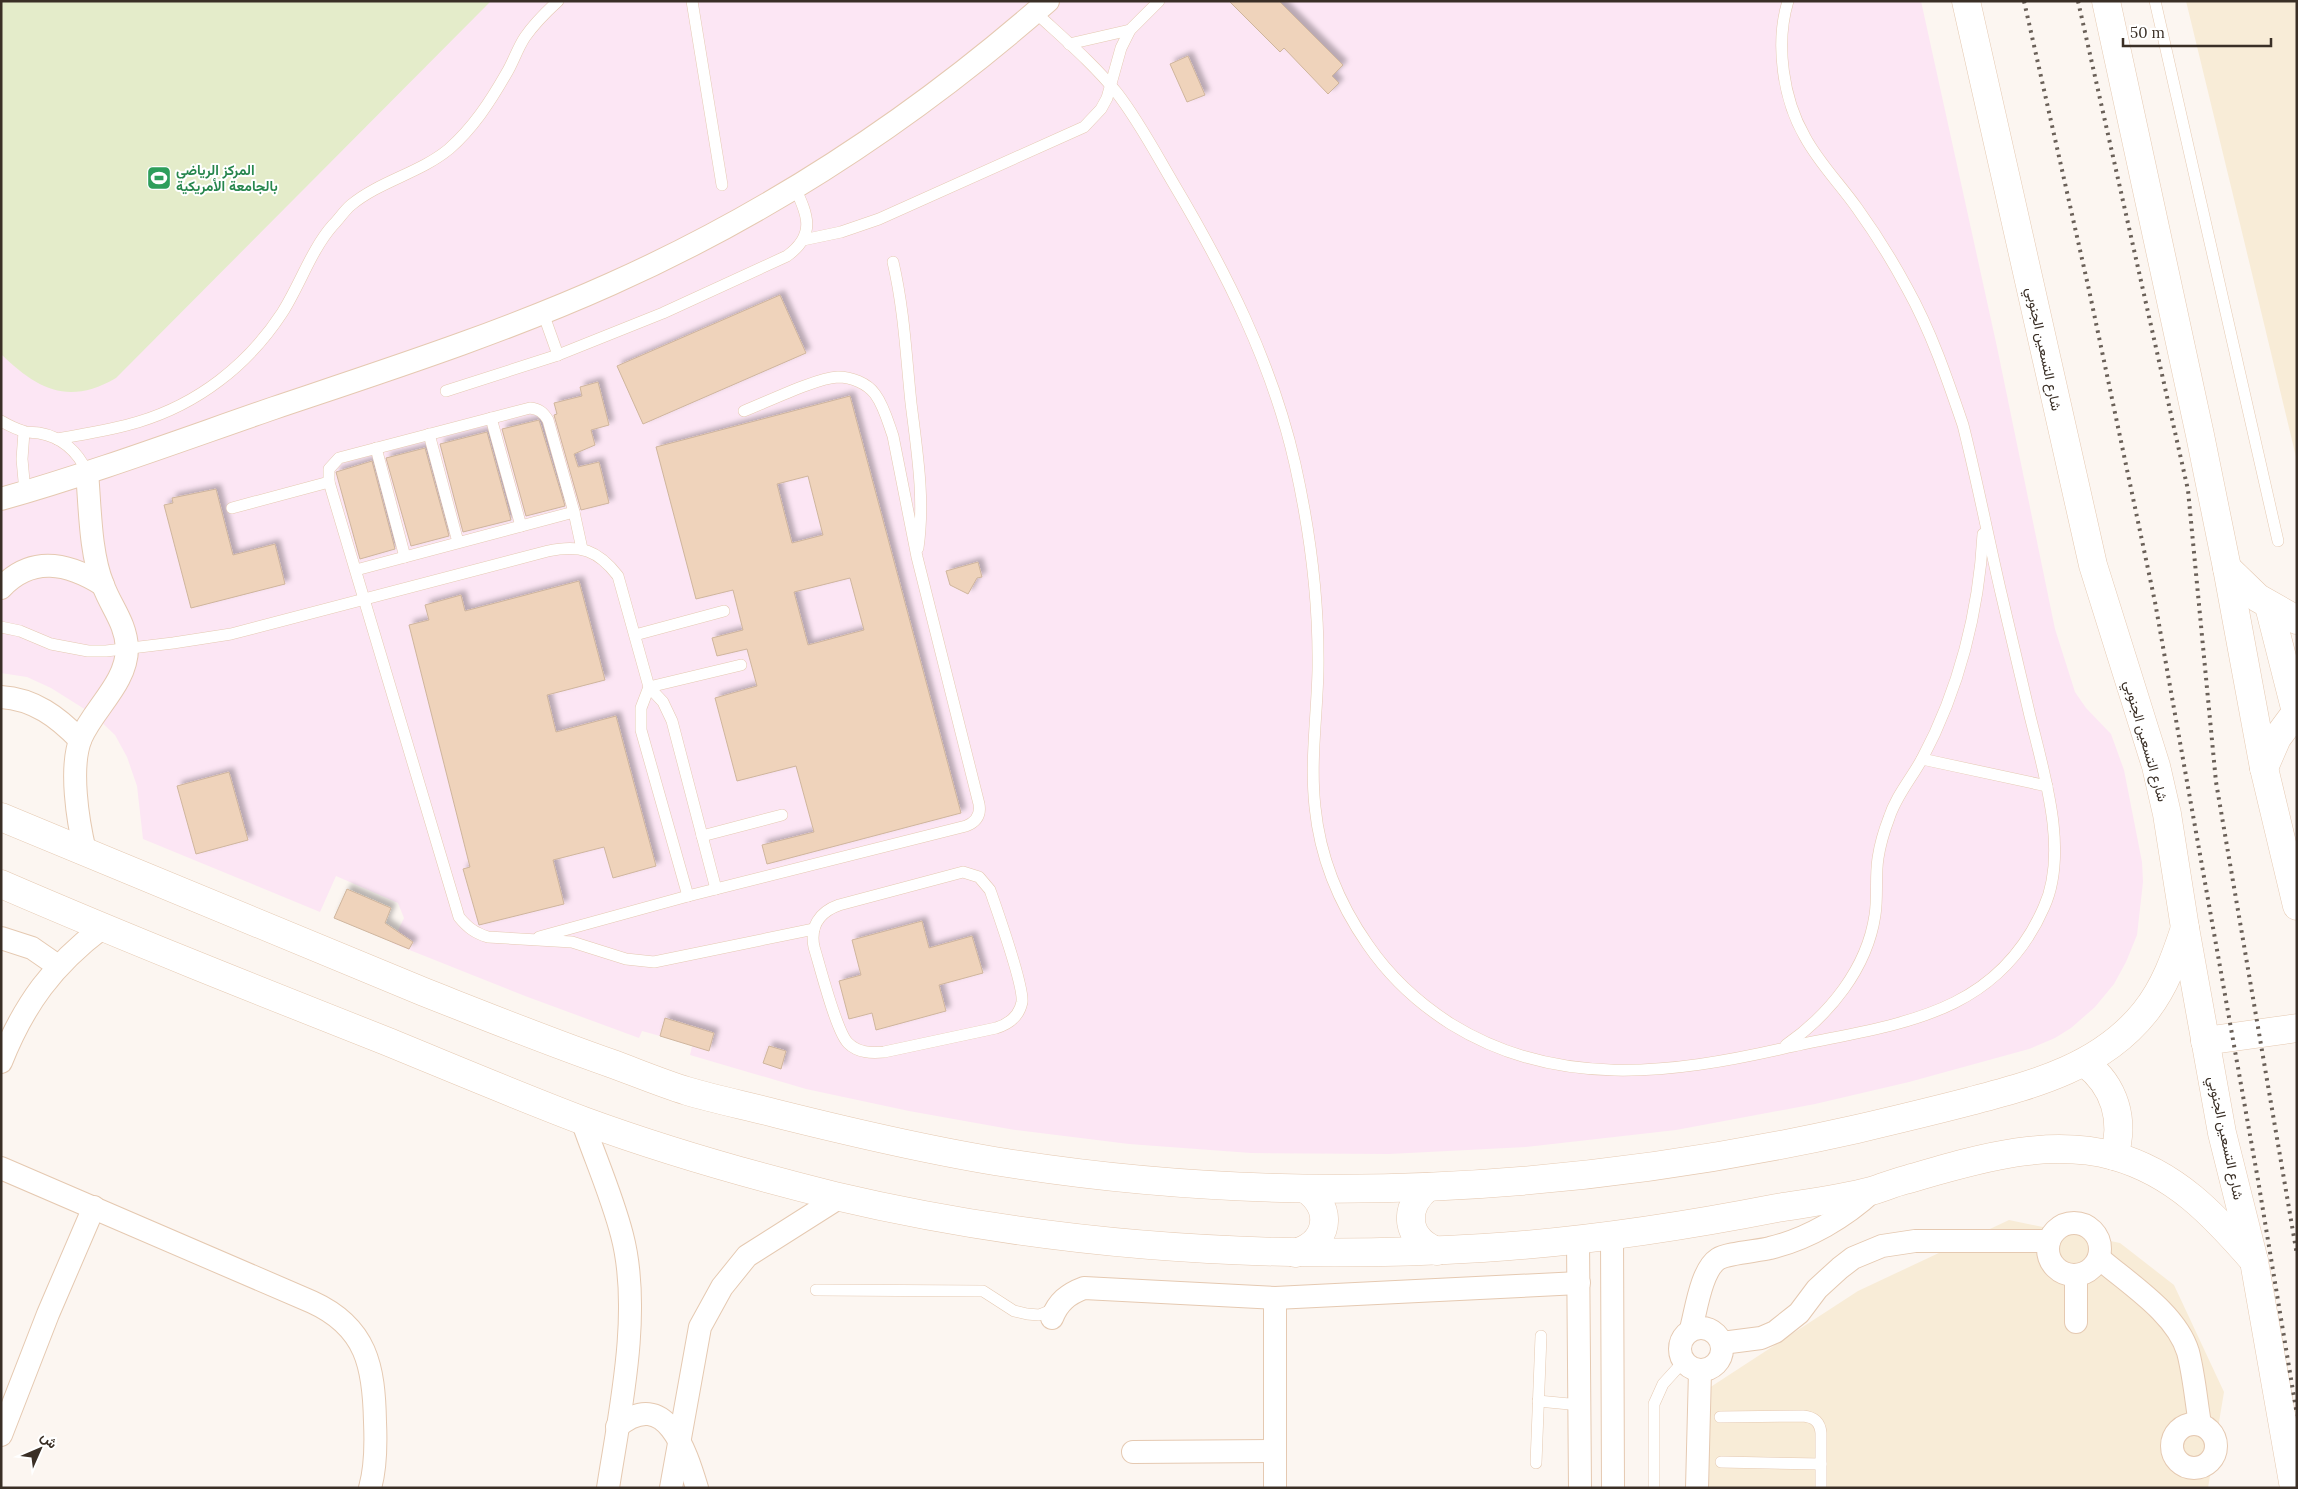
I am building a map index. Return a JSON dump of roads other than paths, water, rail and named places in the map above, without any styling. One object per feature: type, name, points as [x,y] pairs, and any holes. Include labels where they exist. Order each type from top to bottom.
[{"type":"main road","name":"شارع التسعين الجنوبي","points":[[1966,1],[2093,565],[2156,766],[2167,814],[2184,928],[2222,1133],[2254,1261],[2289,1479]]},
{"type":"main road","points":[[2106,1],[2173,306],[2227,568],[2264,768],[2297,906]]},
{"type":"main road","points":[[2227,568],[2269,606],[2297,620]]},
{"type":"main road","points":[[2264,768],[2277,738],[2296,712],[2269,606]]},
{"type":"main road","points":[[1,816],[486,1017],[686,1090],[861,1135],[1008,1163],[1156,1181],[1306,1189],[1519,1183],[1609,1174],[1788,1145],[2018,1089],[2085,1062],[2123,1035],[2144,1013],[2161,988],[2174,960],[2184,928]]},
{"type":"main road","points":[[1,884],[102,928],[582,1120],[718,1165],[840,1197],[943,1218],[1066,1238],[1209,1250],[1295,1253],[1437,1251],[1612,1236],[1874,1191],[1914,1178],[2014,1153],[2055,1149],[2080,1150],[2114,1156],[2143,1167],[2171,1181],[2196,1199],[2219,1221],[2254,1261]]},
{"type":"main road","points":[[2205,1042],[2297,1028]]},
{"type":"main road","points":[[2085,1062],[2102,1078],[2114,1099],[2119,1134],[2114,1156]]},
{"type":"main road","points":[[1428,1187],[1414,1202],[1411,1222],[1413,1232],[1419,1241],[1437,1251]]},
{"type":"main road","points":[[1295,1253],[1306,1250],[1314,1244],[1321,1235],[1324,1225],[1324,1214],[1321,1204],[1306,1189]]},
{"type":"street","points":[[1,499],[87,472],[387,370],[543,313],[675,254],[795,188],[920,104],[1042,7]]},
{"type":"street","points":[[85,851],[80,830],[76,792],[80,740],[94,715],[118,682],[124,666],[127,648],[124,625],[103,585],[94,550],[87,472]]},
{"type":"street","points":[[1,588],[19,573],[36,567],[51,565],[72,568],[103,585]]},
{"type":"street","points":[[1,697],[26,702],[56,716],[80,740]]},
{"type":"street","points":[[1,1062],[21,1016],[44,982],[58,966],[102,928]]},
{"type":"street","points":[[1,938],[32,948],[58,966]]},
{"type":"street","points":[[582,1120],[623,1236],[628,1279],[628,1357],[608,1488]]},
{"type":"street","points":[[1,1168],[319,1305],[340,1318],[352,1331],[365,1351],[373,1379],[376,1443],[370,1488]]},
{"type":"street","points":[[1697,1488],[1692,1366],[1680,1347],[1681,1340],[1692,1330],[1704,1281],[1710,1268],[1718,1259],[1778,1246],[1798,1238],[1852,1208],[1874,1191]]},
{"type":"street","points":[[671,1488],[700,1327],[722,1287],[747,1256],[840,1197]]},
{"type":"street","points":[[1,1435],[94,1207]]},
{"type":"street","points":[[2066,1224],[2082,1224],[2090,1228],[2099,1242],[2099,1258],[2090,1271],[2076,1276],[2063,1273],[2053,1265],[2048,1254],[2049,1241],[2053,1234],[2066,1224]]},
{"type":"street","points":[[1612,1236],[1614,1350],[1613,1488]]},
{"type":"street","points":[[1578,1240],[1580,1488]]},
{"type":"street","points":[[1722,1343],[1760,1338],[1775,1332],[1799,1313],[1817,1289],[1840,1268],[1853,1258],[1882,1246],[1915,1241],[2049,1241]]},
{"type":"street","points":[[2099,1258],[2163,1312],[2178,1330],[2188,1352],[2200,1424]]},
{"type":"street","points":[[2076,1276],[2076,1322]]},
{"type":"street","points":[[1054,1312],[1066,1296],[1084,1288],[1275,1298],[1579,1283]]},
{"type":"street","points":[[1275,1298],[1275,1488]]},
{"type":"street","points":[[1692,1330],[1706,1328],[1719,1336],[1722,1343],[1721,1357],[1713,1367],[1692,1366]]},
{"type":"street","points":[[1580,1351],[1614,1350]]},
{"type":"street","points":[[617,1427],[633,1416],[652,1416],[670,1425],[680,1441],[697,1488]]},
{"type":"street","points":[[1133,1452],[1275,1451]]},
{"type":"lane","points":[[57,439],[137,422],[168,412],[200,395],[245,359],[268,333],[283,311],[327,232],[359,200],[391,181],[426,164],[448,149],[479,118],[506,74],[524,38],[541,17],[558,1]]},
{"type":"lane","points":[[692,1],[722,185]]},
{"type":"lane","points":[[803,240],[841,232],[870,222],[1073,133],[1093,118],[1101,109],[1112,87],[1115,67],[1121,48],[1130,30],[1159,1]]},
{"type":"lane","points":[[1042,7],[1069,44],[1112,87],[1136,121],[1224,270],[1248,324],[1276,396],[1295,462],[1308,529],[1316,597],[1318,665],[1313,773],[1315,813],[1323,853],[1336,890],[1355,926],[1378,959],[1405,989],[1443,1018],[1470,1035],[1506,1052],[1545,1063],[1584,1069],[1634,1070],[1684,1067],[1732,1060],[1898,1022],[1935,1012],[1967,998],[1994,979],[2017,955],[2035,928],[2049,898],[2055,869],[2047,786],[1963,425],[1948,378],[1908,289],[1883,247],[1805,137],[1791,105],[1784,72],[1782,38],[1788,1]]},
{"type":"lane","points":[[2155,1],[2278,541]]},
{"type":"lane","points":[[1069,44],[1130,30]]},
{"type":"lane","points":[[446,390],[558,355],[663,313],[778,260],[796,249],[803,240],[807,220],[795,188]]},
{"type":"lane","points":[[893,262],[901,298],[906,335],[920,470],[921,518],[917,557]]},
{"type":"lane","points":[[543,313],[558,355]]},
{"type":"lane","points":[[530,940],[688,896],[966,826],[976,820],[980,809],[979,804],[917,557],[893,436],[882,407],[868,387],[850,378],[829,379],[744,411]]},
{"type":"lane","points":[[582,549],[574,512],[548,420],[544,413],[537,409],[530,408],[339,458],[329,469],[329,482],[366,600],[459,917],[475,933],[488,937],[572,942],[626,959],[654,962],[814,929]]},
{"type":"lane","points":[[491,418],[521,526]]},
{"type":"lane","points":[[1,421],[24,432],[41,434],[57,439],[81,458],[87,472]]},
{"type":"lane","points":[[24,432],[22,459],[25,492]]},
{"type":"lane","points":[[429,434],[458,542]]},
{"type":"lane","points":[[376,448],[405,557]]},
{"type":"lane","points":[[232,508],[329,482]]},
{"type":"lane","points":[[356,570],[574,512]]},
{"type":"lane","points":[[1780,1049],[1803,1033],[1824,1014],[1842,992],[1868,943],[1875,915],[1878,859],[1887,824],[1898,796],[1922,759],[1954,683],[1966,643],[1976,602],[1984,520]]},
{"type":"lane","points":[[1,627],[20,631],[69,649],[106,652],[230,634],[548,551],[564,548],[582,549],[596,554],[618,576],[650,687],[663,702],[672,721],[716,889]]},
{"type":"lane","points":[[635,635],[724,611]]},
{"type":"lane","points":[[650,687],[741,665]]},
{"type":"lane","points":[[650,687],[641,708],[641,730],[688,896]]},
{"type":"lane","points":[[1922,759],[2047,786]]},
{"type":"lane","points":[[702,836],[782,815]]},
{"type":"lane","points":[[954,873],[971,874],[985,883],[990,890],[1022,994],[1018,1012],[1013,1020],[996,1028],[884,1052],[870,1053],[859,1050],[847,1042],[840,1030],[814,947],[814,929],[817,920],[830,908],[954,873]]},
{"type":"lane","points":[[816,1290],[983,1291],[1014,1311],[1040,1315],[1054,1312]]},
{"type":"lane","points":[[1536,1463],[1540,1336]]},
{"type":"lane","points":[[1654,1488],[1654,1404],[1663,1384],[1692,1366]]},
{"type":"lane","points":[[1538,1401],[1580,1404]]},
{"type":"lane","points":[[1720,1417],[1810,1416],[1820,1426],[1821,1488]]},
{"type":"lane","points":[[1721,1462],[1821,1464]]},
{"type":"railway","points":[[2024,1],[2089,290],[2155,602],[2258,1180],[2297,1415]]},
{"type":"railway","points":[[2078,1],[2188,490],[2216,782],[2297,1255]]},
{"type":"place","name":"المركز الرياضي بالجامعة الأمريكية","points":[[159,178]]}]
